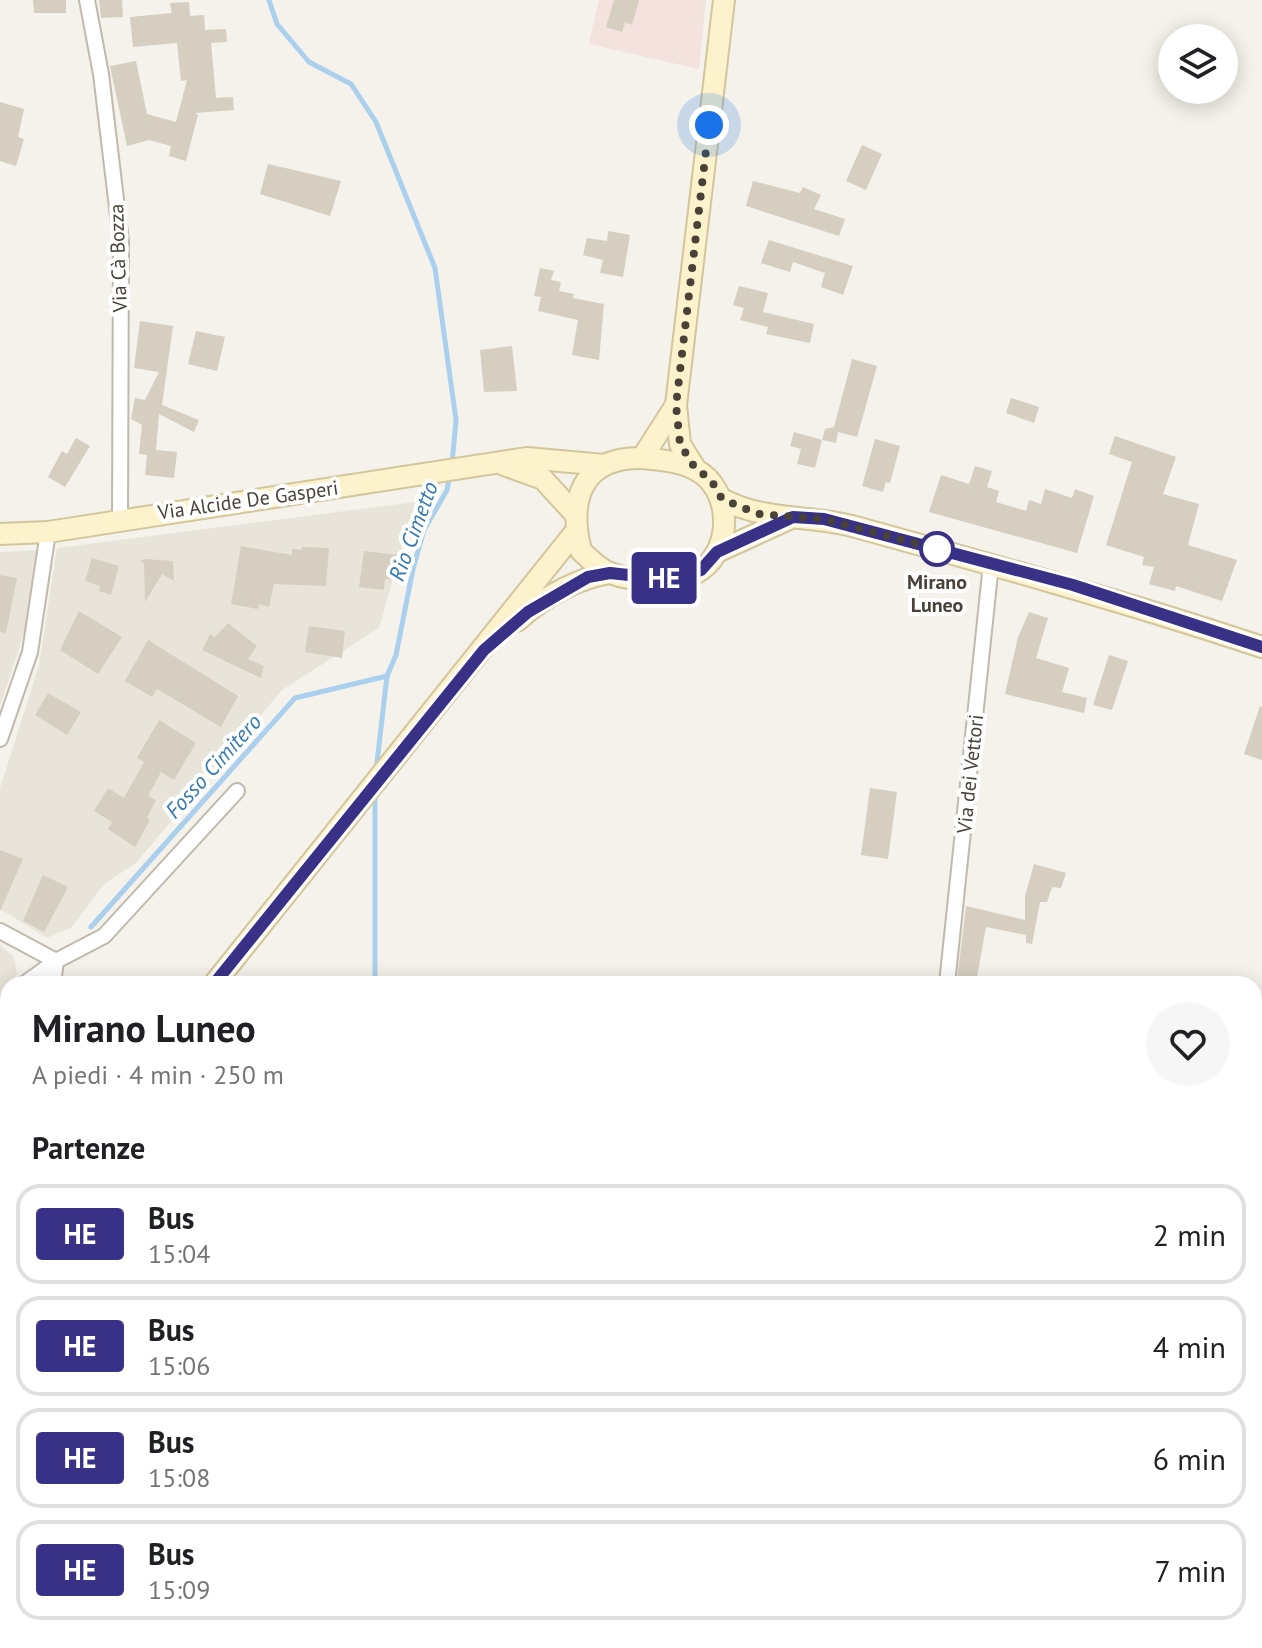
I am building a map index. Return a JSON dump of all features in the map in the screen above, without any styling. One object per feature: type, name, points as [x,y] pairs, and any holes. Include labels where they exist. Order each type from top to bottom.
[{"type":"main road","points":[[717,552],[724,525],[722,499],[711,480],[695,468],[680,444],[676,405],[724,0]]},
{"type":"main road","points":[[642,458],[676,405]]},
{"type":"main road","name":"Via Alcide De Gasperi","points":[[0,534],[48,532],[527,458],[604,465]]},
{"type":"main road","points":[[220,976],[484,650],[575,522],[585,483],[612,460],[642,458],[695,468]]},
{"type":"main road","points":[[496,463],[543,479],[575,522],[581,551],[610,573]]},
{"type":"main road","points":[[722,499],[746,511],[824,519],[1073,585],[1262,647]]},
{"type":"main road","points":[[484,650],[545,599],[588,577],[610,573],[666,579],[684,577],[701,570],[717,552],[793,517]]},
{"type":"street","name":"Via Cà Bozza","points":[[87,0],[101,74],[121,241],[120,519]]},
{"type":"street","points":[[0,739],[30,652],[48,532]]},
{"type":"street","name":"Via dei Vettori","points":[[948,976],[991,564]]},
{"type":"street","points":[[35,976],[56,961],[104,936],[237,791]]},
{"type":"street","points":[[0,931],[56,961]]},
{"type":"street","points":[[54,976],[56,961]]},
{"type":"shaded area","points":[[599,0],[706,0],[699,69],[589,44]]},
{"type":"shaded area","points":[[415,502],[379,628],[282,690],[136,863],[103,885],[72,927],[47,938],[0,909],[0,788],[39,665],[57,548]]},
{"type":"shaded area","points":[[38,550],[28,621],[0,706],[0,552]]},
{"type":"shaded area","points":[[0,945],[14,957],[17,974],[0,976]]},
{"type":"building","points":[[33,0],[66,0],[66,13],[34,13]]},
{"type":"building","points":[[99,0],[122,0],[123,17],[101,18]]},
{"type":"building","points":[[614,0],[639,0],[632,25],[625,22],[622,32],[606,27]]},
{"type":"building","points":[[189,2],[190,16],[204,15],[205,30],[226,29],[227,42],[211,43],[216,98],[233,97],[234,110],[195,113],[198,115],[186,161],[169,156],[171,146],[149,140],[127,146],[110,66],[136,61],[147,114],[176,122],[187,80],[181,81],[177,43],[133,47],[130,17],[172,13],[170,3]]},
{"type":"building","points":[[0,102],[24,109],[18,137],[24,139],[16,166],[0,161]]},
{"type":"building","points":[[862,145],[882,154],[866,190],[846,181]]},
{"type":"building","points":[[268,164],[341,181],[330,216],[260,194]]},
{"type":"building","points":[[753,181],[800,193],[803,187],[821,195],[814,209],[845,219],[839,236],[746,206]]},
{"type":"building","points":[[608,231],[630,235],[623,277],[600,273],[603,260],[583,255],[587,238],[607,241]]},
{"type":"building","points":[[769,240],[853,266],[843,295],[821,287],[825,273],[793,262],[790,272],[761,263]]},
{"type":"building","points":[[540,268],[554,271],[551,280],[561,282],[559,291],[574,294],[573,298],[604,304],[599,360],[572,355],[578,320],[538,311],[541,297],[534,296]]},
{"type":"building","points":[[739,286],[768,293],[763,312],[814,324],[810,343],[766,334],[768,327],[740,320],[744,308],[733,305]]},
{"type":"building","points":[[140,321],[173,326],[162,405],[199,420],[194,432],[159,414],[156,450],[177,452],[174,478],[145,475],[147,455],[139,454],[142,425],[131,419],[135,398],[145,400],[159,372],[134,368]]},
{"type":"building","points":[[196,331],[225,337],[217,371],[188,364]]},
{"type":"building","points":[[512,346],[517,391],[484,392],[480,350]]},
{"type":"building","points":[[852,359],[877,366],[857,437],[838,432],[836,443],[822,440],[825,429],[834,427]]},
{"type":"building","points":[[1011,398],[1039,407],[1034,423],[1006,413]]},
{"type":"building","points":[[794,432],[822,440],[815,468],[797,464],[801,449],[790,446]]},
{"type":"building","points":[[1115,436],[1176,457],[1163,494],[1199,504],[1188,545],[1237,560],[1222,601],[1176,586],[1175,591],[1149,584],[1154,567],[1142,565],[1144,557],[1106,545],[1132,462],[1109,454]]},
{"type":"building","points":[[76,438],[90,446],[65,487],[48,477],[62,451],[67,454]]},
{"type":"building","points":[[875,439],[900,446],[890,483],[886,482],[883,492],[862,486]]},
{"type":"building","points":[[975,466],[992,471],[987,487],[999,491],[996,502],[1026,511],[1029,500],[1041,504],[1045,489],[1072,498],[1075,489],[1094,496],[1077,553],[929,512],[941,475],[969,484]]},
{"type":"building","points":[[241,546],[292,555],[292,549],[302,550],[302,547],[329,548],[326,586],[274,584],[269,607],[259,604],[258,609],[231,604]]},
{"type":"building","points":[[364,551],[399,555],[396,580],[385,579],[384,590],[359,587]]},
{"type":"building","points":[[92,558],[119,566],[111,595],[99,591],[100,586],[85,581]]},
{"type":"building","points":[[141,561],[173,561],[174,581],[162,574],[145,602],[144,563]]},
{"type":"building","points":[[0,575],[17,578],[6,633],[0,632]]},
{"type":"building","points":[[79,611],[122,637],[98,674],[60,650]]},
{"type":"building","points":[[1029,612],[1048,618],[1036,658],[1069,668],[1062,692],[1087,698],[1084,713],[1005,694],[1018,637]]},
{"type":"building","points":[[228,623],[257,646],[248,659],[264,666],[261,678],[202,650],[210,634],[215,637]]},
{"type":"building","points":[[309,626],[345,631],[342,658],[305,652]]},
{"type":"building","points":[[148,640],[238,696],[221,727],[157,689],[152,697],[125,681]]},
{"type":"building","points":[[1109,655],[1128,661],[1112,710],[1093,705]]},
{"type":"building","points":[[48,693],[81,712],[67,735],[35,715]]},
{"type":"building","points":[[1262,707],[1262,760],[1244,754]]},
{"type":"building","points":[[159,720],[196,743],[174,780],[161,772],[148,796],[156,800],[147,818],[150,820],[135,847],[108,829],[112,822],[94,811],[108,788],[124,798],[144,762],[137,758]]},
{"type":"building","points":[[870,788],[897,792],[888,859],[861,855]]},
{"type":"building","points":[[0,850],[23,859],[0,911]]},
{"type":"building","points":[[1034,864],[1066,873],[1061,888],[1052,887],[1047,902],[1040,902],[1032,944],[1026,943],[1026,935],[986,927],[977,976],[958,976],[966,906],[1025,920],[1025,896]]},
{"type":"building","points":[[43,875],[68,887],[44,932],[23,921]]},
{"type":"waterway","name":"Rio Cimetto","points":[[269,0],[277,24],[309,62],[351,84],[376,122],[435,268],[456,420],[452,464]]},
{"type":"waterway","name":"Rio Cimetto","points":[[376,771],[387,676],[396,655],[413,569],[424,530],[447,490],[450,474]]},
{"type":"waterway","name":"Fosso Cimitero","points":[[91,927],[295,698],[387,676]]},
{"type":"waterway","name":"Rio Cimetto","points":[[375,793],[375,976]]},
{"type":"bus line","name":"HE","points":[[220,976],[484,650],[545,599],[588,577],[610,573],[627,577],[684,577],[701,570],[717,552],[759,531],[793,517],[824,519],[1073,585],[1262,647]]},
{"type":"place","name":"Mirano Luneo","points":[[937,549]]},
{"type":"route","points":[[709,125],[676,405],[680,444],[695,468],[711,480],[722,499],[746,511],[824,519],[937,549]]}]
